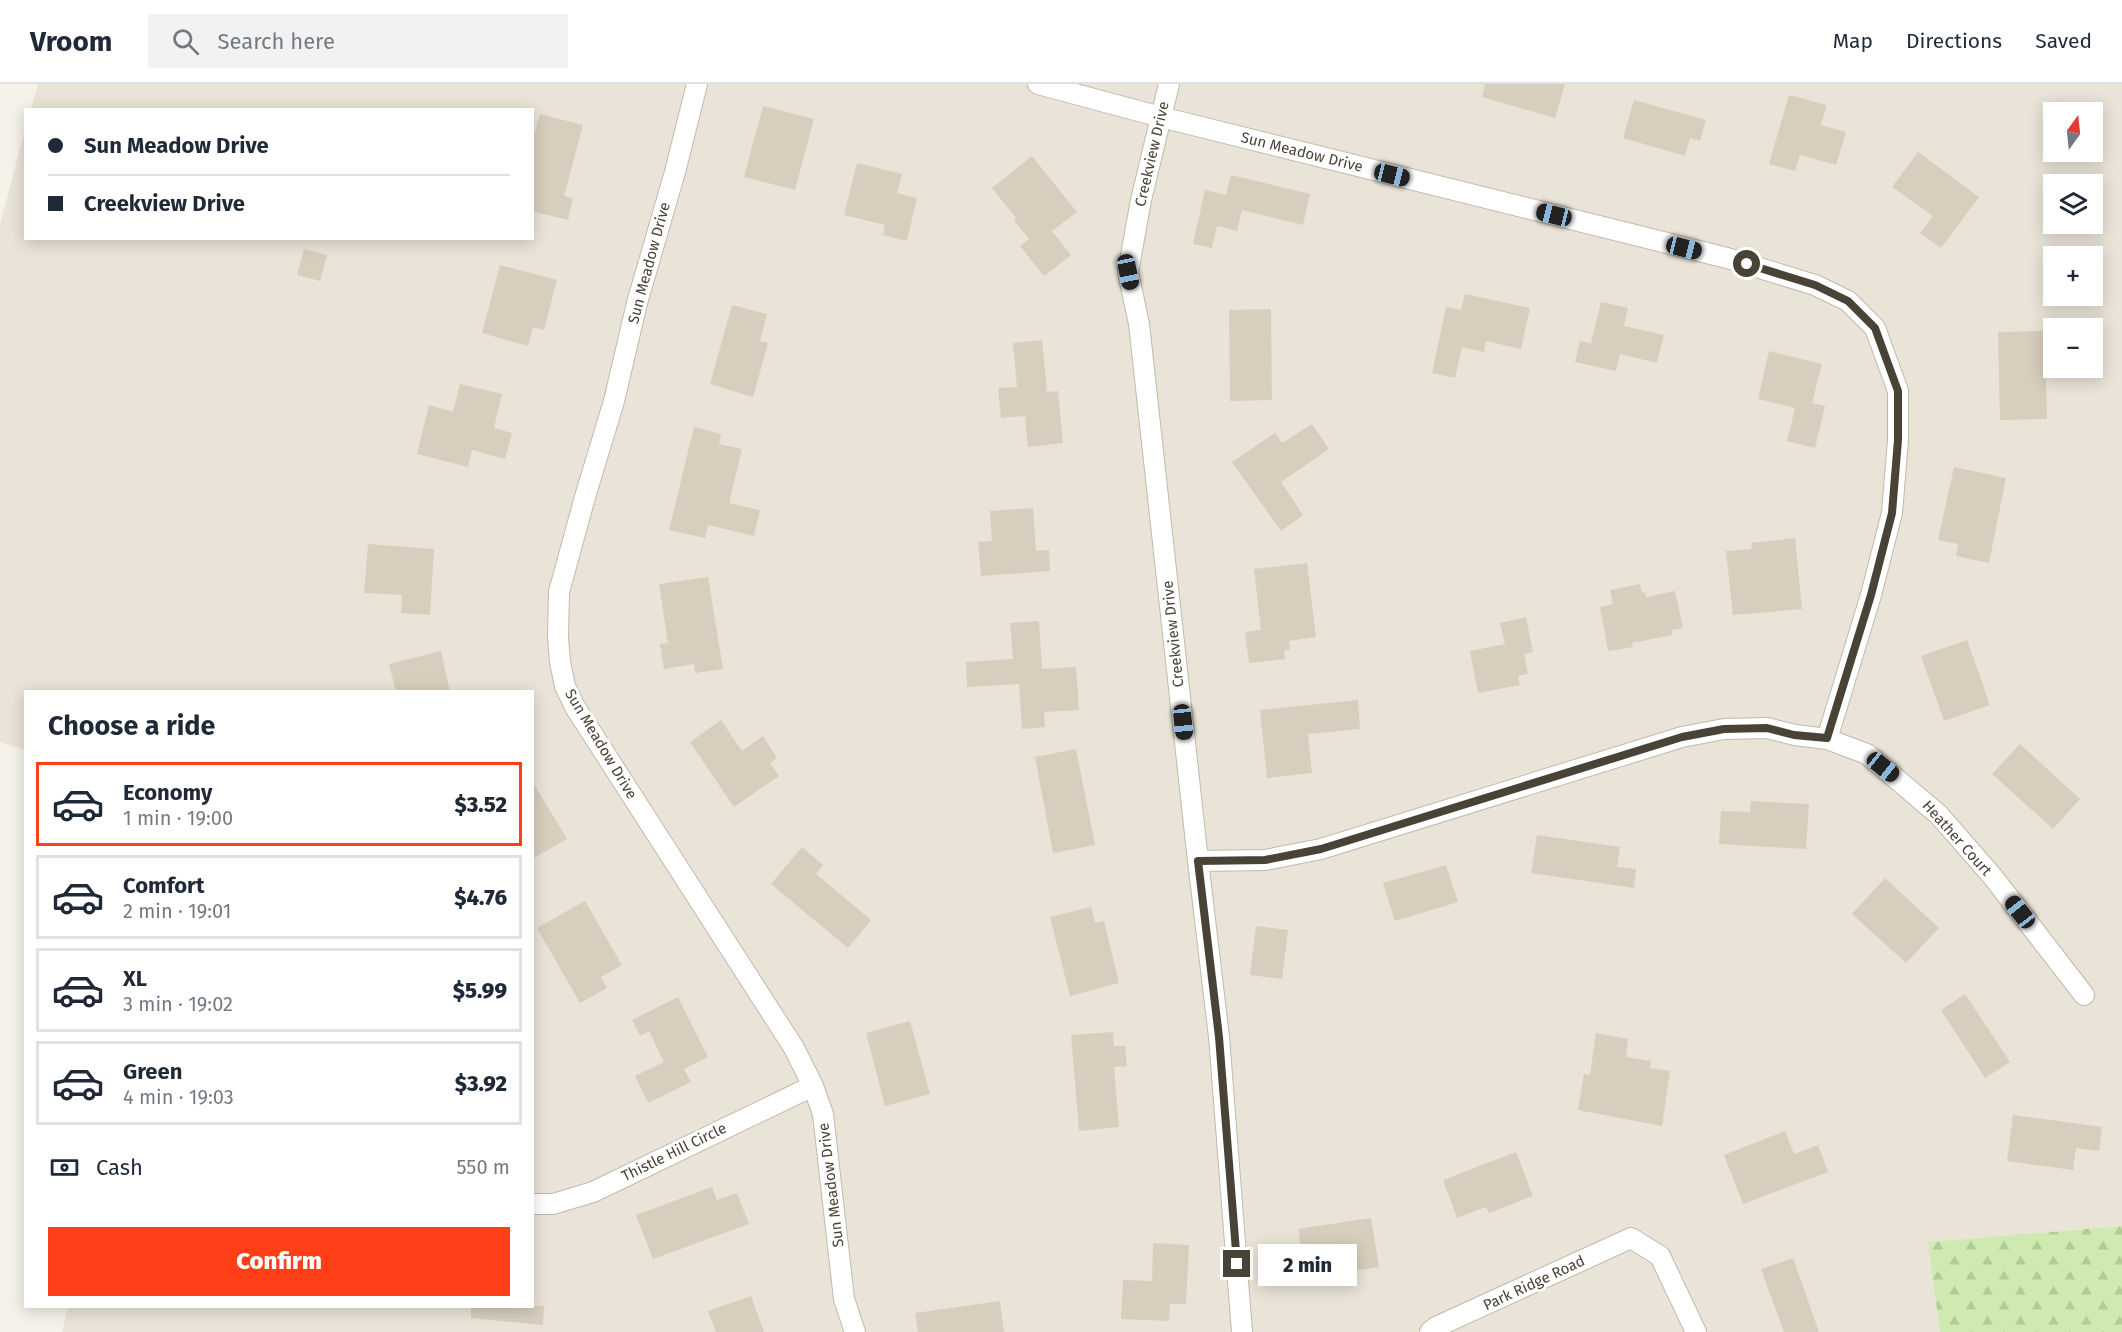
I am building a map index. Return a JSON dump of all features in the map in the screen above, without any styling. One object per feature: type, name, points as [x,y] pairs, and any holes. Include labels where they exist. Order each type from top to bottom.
[{"type":"street","name":"Sun Meadow Drive","points":[[697,84],[675,172],[637,303],[614,401],[585,496],[560,592],[558,637],[560,662],[565,686],[575,707],[794,1048],[813,1086],[823,1114],[844,1299],[855,1332]]},
{"type":"street","name":"Sun Meadow Drive","points":[[1038,84],[1161,117],[1727,258],[1815,285],[1848,301],[1875,328],[1898,391],[1898,440],[1892,513],[1871,595],[1827,738]]},
{"type":"street","name":"Creekview Drive","points":[[1169,84],[1141,200],[1128,272],[1139,324],[1219,1037],[1242,1332]]},
{"type":"street","name":"Heather Court","points":[[1198,861],[1265,860],[1321,849],[1682,737],[1724,729],[1767,728],[1794,735],[1827,738],[1867,754],[1939,815],[1993,877],[2084,995]]},
{"type":"street","name":"Thistle Hill Circle","points":[[534,1204],[553,1204],[593,1192],[813,1086]]},
{"type":"street","name":"Park Ridge Road","points":[[1430,1332],[1631,1238],[1660,1256],[1696,1332]]},
{"type":"shaded area","points":[[38,84],[2122,84],[2122,1226],[1929,1242],[1940,1332],[62,1332],[68,1308],[534,1308],[534,690],[24,690],[24,750],[0,742],[0,224],[24,134],[24,240],[534,240],[534,108],[31,108]]},
{"type":"green space","points":[[2122,1226],[2122,1332],[1940,1332],[1928,1242]]},
{"type":"building","points":[[1485,84],[1565,84],[1555,118],[1482,97]]},
{"type":"building","points":[[1789,95],[1827,105],[1821,125],[1846,132],[1836,165],[1800,155],[1795,171],[1769,164]]},
{"type":"building","points":[[1634,100],[1706,120],[1700,141],[1690,138],[1685,156],[1623,138]]},
{"type":"building","points":[[763,106],[814,119],[795,190],[744,177]]},
{"type":"building","points":[[540,114],[583,125],[564,196],[573,198],[568,220],[534,212],[534,136]]},
{"type":"building","points":[[1918,152],[1979,197],[1941,248],[1920,233],[1933,216],[1892,187]]},
{"type":"building","points":[[1032,156],[1077,212],[1052,231],[1071,255],[1044,276],[1020,246],[1029,239],[1014,220],[1016,218],[992,188]]},
{"type":"building","points":[[857,163],[902,174],[897,193],[917,198],[907,241],[883,235],[885,225],[844,215]]},
{"type":"building","points":[[1231,175],[1310,194],[1303,225],[1242,210],[1237,231],[1217,226],[1212,248],[1193,244],[1205,190],[1226,195]]},
{"type":"building","points":[[304,249],[327,255],[320,281],[297,275]]},
{"type":"building","points":[[500,265],[557,280],[544,330],[533,327],[528,346],[482,333]]},
{"type":"building","points":[[1465,294],[1530,308],[1521,349],[1486,341],[1484,352],[1462,347],[1455,378],[1432,373],[1446,307],[1461,310]]},
{"type":"building","points":[[1601,302],[1628,308],[1624,326],[1664,335],[1657,363],[1620,354],[1616,371],[1575,362],[1580,341],[1591,344]]},
{"type":"building","points":[[732,305],[767,314],[760,341],[768,343],[753,397],[710,384]]},
{"type":"building","points":[[1271,309],[1272,400],[1230,401],[1229,310]]},
{"type":"building","points":[[2043,331],[2043,378],[2046,378],[2047,419],[2000,420],[1998,332]]},
{"type":"building","points":[[1042,340],[1047,392],[1058,391],[1063,443],[1028,447],[1025,416],[1001,418],[998,388],[1017,387],[1013,343]]},
{"type":"building","points":[[1769,351],[1822,364],[1812,403],[1825,406],[1815,448],[1787,441],[1795,408],[1758,399]]},
{"type":"building","points":[[460,384],[502,394],[494,428],[512,433],[505,459],[472,450],[468,467],[417,454],[429,405],[453,412]]},
{"type":"building","points":[[1312,424],[1329,449],[1281,482],[1303,515],[1281,531],[1232,462],[1275,433],[1282,443]]},
{"type":"building","points":[[694,427],[721,434],[719,444],[742,449],[729,503],[760,510],[754,536],[708,525],[705,538],[669,530]]},
{"type":"building","points":[[1954,467],[2006,478],[1989,563],[1956,556],[1958,544],[1938,540]]},
{"type":"building","points":[[1033,508],[1036,551],[1049,550],[1050,571],[981,576],[978,542],[992,541],[990,511]]},
{"type":"building","points":[[1795,538],[1802,609],[1733,615],[1726,551],[1752,549],[1751,543]]},
{"type":"building","points":[[368,544],[434,549],[430,615],[401,613],[402,595],[364,593]]},
{"type":"building","points":[[1307,563],[1316,637],[1289,641],[1290,650],[1284,651],[1285,659],[1249,663],[1245,632],[1261,630],[1254,569]]},
{"type":"building","points":[[708,577],[723,669],[695,673],[694,664],[664,669],[660,644],[668,643],[659,584]]},
{"type":"building","points":[[1640,584],[1642,593],[1645,592],[1646,597],[1675,591],[1683,628],[1671,630],[1672,635],[1632,643],[1633,647],[1608,651],[1600,607],[1613,604],[1610,590]]},
{"type":"building","points":[[1526,617],[1533,652],[1524,654],[1528,674],[1518,676],[1520,685],[1478,693],[1470,651],[1505,644],[1500,623]]},
{"type":"building","points":[[1039,621],[1042,669],[1076,667],[1079,710],[1044,712],[1045,727],[1022,729],[1019,684],[967,687],[966,662],[1013,659],[1010,623]]},
{"type":"building","points":[[1967,640],[1990,705],[1944,721],[1921,656]]},
{"type":"building","points":[[441,651],[450,690],[396,690],[389,664]]},
{"type":"building","points":[[1358,700],[1360,729],[1308,734],[1312,773],[1267,778],[1260,710]]},
{"type":"building","points":[[721,720],[742,751],[763,736],[777,758],[770,763],[779,776],[734,807],[690,742]]},
{"type":"building","points":[[2020,744],[2080,799],[2053,829],[1992,774]]},
{"type":"building","points":[[1076,749],[1095,845],[1053,853],[1035,757]]},
{"type":"building","points":[[534,784],[567,839],[534,858]]},
{"type":"building","points":[[1751,801],[1809,804],[1806,849],[1719,844],[1721,811],[1750,812]]},
{"type":"building","points":[[1537,835],[1620,847],[1617,867],[1636,869],[1634,888],[1531,873]]},
{"type":"building","points":[[802,847],[823,865],[816,874],[871,920],[848,948],[771,884]]},
{"type":"building","points":[[1446,865],[1458,902],[1395,921],[1383,883]]},
{"type":"building","points":[[1885,878],[1939,928],[1906,963],[1852,914]]},
{"type":"building","points":[[585,901],[622,965],[601,977],[607,988],[580,1003],[537,928]]},
{"type":"building","points":[[1091,907],[1095,923],[1104,921],[1119,983],[1070,996],[1050,917]]},
{"type":"building","points":[[1256,926],[1288,930],[1282,979],[1250,975]]},
{"type":"building","points":[[1965,994],[2010,1062],[1985,1078],[1941,1010]]},
{"type":"building","points":[[678,997],[708,1057],[684,1069],[691,1082],[648,1103],[635,1076],[664,1062],[649,1031],[640,1036],[632,1020]]},
{"type":"building","points":[[910,1021],[930,1094],[885,1106],[866,1033]]},
{"type":"building","points":[[1113,1032],[1114,1046],[1125,1046],[1127,1066],[1114,1067],[1119,1127],[1079,1131],[1071,1035]]},
{"type":"building","points":[[1596,1033],[1628,1039],[1626,1057],[1651,1061],[1650,1068],[1670,1071],[1662,1126],[1578,1110],[1584,1074],[1590,1075]]},
{"type":"building","points":[[2013,1115],[2102,1127],[2099,1151],[2076,1148],[2073,1170],[2007,1161]]},
{"type":"building","points":[[1785,1131],[1794,1154],[1818,1145],[1828,1172],[1743,1204],[1724,1155]]},
{"type":"building","points":[[1516,1152],[1533,1196],[1489,1213],[1486,1207],[1457,1218],[1443,1180]]},
{"type":"building","points":[[712,1187],[717,1200],[737,1193],[749,1224],[653,1259],[636,1215]]},
{"type":"building","points":[[1371,1218],[1379,1267],[1330,1274],[1327,1250],[1302,1253],[1298,1229]]},
{"type":"building","points":[[1153,1243],[1189,1245],[1186,1304],[1170,1304],[1169,1321],[1121,1319],[1123,1280],[1152,1281]]},
{"type":"building","points":[[1793,1258],[1819,1332],[1784,1332],[1761,1269]]},
{"type":"building","points":[[751,1296],[764,1332],[716,1332],[708,1311]]},
{"type":"building","points":[[1000,1301],[1004,1332],[918,1332],[915,1313]]},
{"type":"building","points":[[544,1306],[543,1325],[471,1318],[471,1308]]},
{"type":"route","points":[[1237,1264],[1219,1037],[1198,861],[1265,860],[1321,849],[1682,737],[1724,729],[1767,728],[1794,735],[1827,738],[1871,595],[1892,513],[1898,440],[1898,391],[1875,328],[1848,301],[1815,285],[1747,264]]}]
